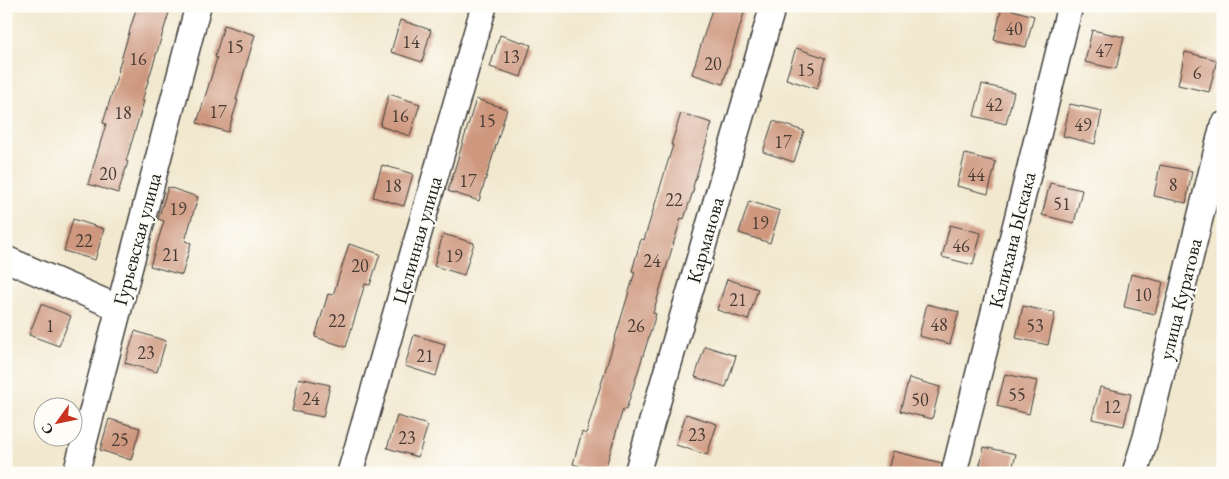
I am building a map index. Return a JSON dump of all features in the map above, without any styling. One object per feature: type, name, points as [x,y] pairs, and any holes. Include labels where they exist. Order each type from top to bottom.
[{"type":"street","name":"Гурьевская улица","points":[[76,473],[198,6]]},
{"type":"street","name":"Целинная улица","points":[[350,473],[484,6]]},
{"type":"street","name":"Карманова","points":[[636,473],[773,6]]},
{"type":"street","name":"Калихана Ыскака","points":[[954,473],[1070,6]]},
{"type":"street","name":"улица Куратова","points":[[1135,473],[1146,437],[1223,125]]},
{"type":"street","points":[[6,259],[119,308]]},
{"type":"building","points":[[137,6],[171,6],[142,101],[144,101],[118,193],[88,184],[106,124],[103,123]]},
{"type":"building","points":[[713,6],[746,6],[723,84],[692,74]]},
{"type":"building","points":[[1002,7],[1034,16],[1026,47],[994,40]]},
{"type":"building","points":[[400,20],[431,30],[422,62],[391,52]]},
{"type":"building","points":[[224,25],[255,35],[228,132],[197,123],[217,58],[215,57]]},
{"type":"building","points":[[1092,30],[1124,37],[1116,69],[1085,62]]},
{"type":"building","points":[[500,35],[531,45],[521,77],[490,67]]},
{"type":"building","points":[[796,48],[826,58],[817,89],[786,79]]},
{"type":"building","points":[[1185,52],[1217,60],[1209,92],[1178,85]]},
{"type":"building","points":[[982,84],[1014,92],[1006,124],[974,116]]},
{"type":"building","points":[[389,94],[420,104],[410,136],[380,126]]},
{"type":"building","points":[[476,99],[507,109],[479,201],[448,191]]},
{"type":"building","points":[[1070,104],[1102,111],[1095,144],[1063,136]]},
{"type":"building","points":[[681,113],[712,123],[684,219],[681,218],[653,313],[656,314],[626,410],[623,409],[604,473],[600,473],[573,464],[582,432],[586,434],[635,272],[632,271],[641,239],[644,240]]},
{"type":"building","points":[[773,121],[804,131],[794,162],[763,152]]},
{"type":"building","points":[[965,154],[996,162],[988,194],[957,186]]},
{"type":"building","points":[[382,165],[413,174],[404,206],[373,197]]},
{"type":"building","points":[[1160,165],[1192,171],[1186,203],[1154,196]]},
{"type":"building","points":[[1050,183],[1082,190],[1074,223],[1042,215]]},
{"type":"building","points":[[168,187],[198,197],[185,241],[191,243],[182,275],[150,266],[164,221],[158,219]]},
{"type":"building","points":[[749,201],[780,211],[770,243],[739,233]]},
{"type":"building","points":[[73,219],[104,229],[95,260],[64,251]]},
{"type":"building","points":[[950,225],[981,233],[973,265],[942,257]]},
{"type":"building","points":[[443,234],[474,243],[464,275],[434,266]]},
{"type":"building","points":[[349,244],[380,254],[370,285],[365,284],[346,347],[315,337],[328,294],[333,295]]},
{"type":"building","points":[[1131,274],[1163,282],[1155,314],[1124,307]]},
{"type":"building","points":[[727,279],[758,289],[748,320],[717,310]]},
{"type":"building","points":[[41,304],[71,316],[59,346],[29,335]]},
{"type":"building","points":[[927,304],[959,312],[950,344],[919,336]]},
{"type":"building","points":[[1023,306],[1055,313],[1048,345],[1016,338]]},
{"type":"building","points":[[135,331],[166,341],[157,372],[125,363]]},
{"type":"building","points":[[414,335],[445,344],[436,376],[405,366]]},
{"type":"building","points":[[705,346],[736,356],[726,387],[695,377]]},
{"type":"building","points":[[1005,374],[1037,381],[1029,414],[997,406]]},
{"type":"building","points":[[299,378],[330,385],[323,417],[292,411]]},
{"type":"building","points":[[909,378],[940,387],[932,419],[900,411]]},
{"type":"building","points":[[1100,387],[1131,394],[1124,426],[1092,419]]},
{"type":"building","points":[[686,414],[717,424],[707,455],[676,445]]},
{"type":"building","points":[[397,416],[428,425],[418,457],[387,448]]},
{"type":"building","points":[[109,419],[140,428],[131,460],[100,450]]},
{"type":"building","points":[[984,447],[1016,454],[1011,473],[978,473]]},
{"type":"building","points":[[893,451],[942,463],[940,473],[887,473]]}]
